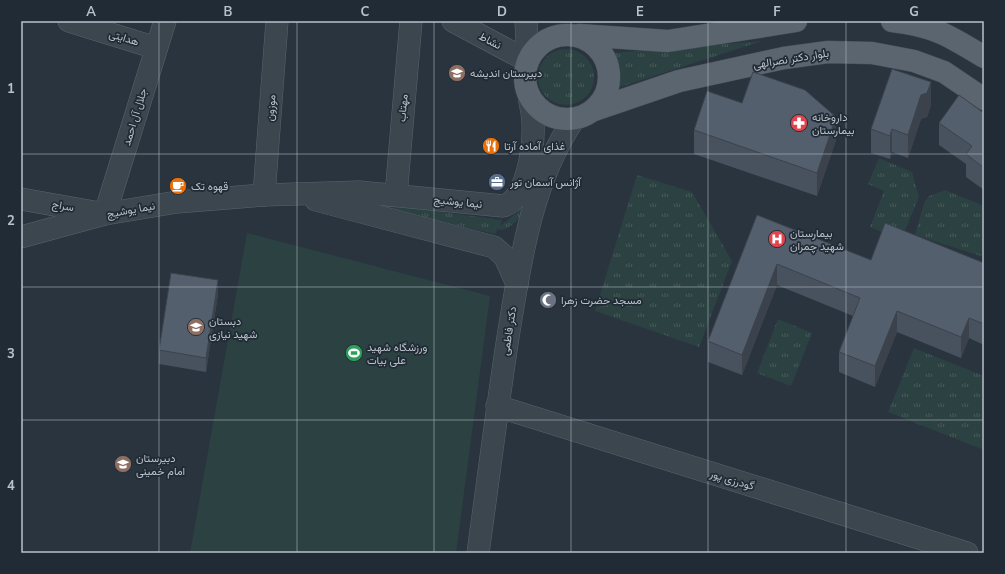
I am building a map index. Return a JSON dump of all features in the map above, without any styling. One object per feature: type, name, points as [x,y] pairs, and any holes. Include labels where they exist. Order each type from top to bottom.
[{"type":"main road","points":[[892,21],[912,23],[945,33],[984,57]]},
{"type":"main road","points":[[571,35],[591,42],[599,50],[607,64],[609,81],[607,92],[602,102],[585,116],[574,119],[552,117],[543,112],[529,95],[525,78],[528,61],[533,52],[540,44],[560,35],[571,35],[668,42],[788,22],[784,58]]},
{"type":"main road","name":"بلوار دکتر نصرالهی","points":[[594,110],[679,81],[784,58],[828,52],[872,52],[914,61],[944,72],[984,99]]},
{"type":"street","name":"هدایتی","points":[[69,21],[156,48]]},
{"type":"street","name":"جلال آل احمد","points":[[105,214],[165,21]]},
{"type":"street","name":"موزون","points":[[264,195],[277,21]]},
{"type":"street","name":"مهتاب","points":[[396,195],[411,21]]},
{"type":"street","name":"نشاط","points":[[453,21],[528,61]]},
{"type":"street","points":[[526,21],[528,61]]},
{"type":"street","name":"نیما یوشیج","points":[[21,237],[105,214],[177,202],[264,195],[359,192],[498,206],[510,204],[521,188],[532,145],[533,122],[529,95]]},
{"type":"street","name":"دکتر فاطمی","points":[[478,553],[497,406],[517,284],[535,204],[553,155],[560,140],[574,119]]},
{"type":"street","name":"نیما یوشیج","points":[[292,194],[494,247],[505,257],[517,284]]},
{"type":"street","name":"سراج","points":[[21,199],[105,214]]},
{"type":"street","name":"گودرزی پور","points":[[497,406],[967,553]]},
{"type":"green space","points":[[762,41],[617,88],[612,53]]},
{"type":"green space","points":[[566,49],[577,51],[586,57],[592,66],[594,77],[592,88],[586,97],[577,103],[566,105],[555,103],[546,97],[540,88],[538,77],[540,66],[546,57],[555,51]]},
{"type":"green space","points":[[537,146],[531,183],[523,211],[518,220],[508,227],[499,230],[498,228],[495,234],[350,200],[502,220],[500,226],[518,212]]},
{"type":"green space","points":[[879,158],[912,172],[919,197],[901,240],[870,227],[884,191],[868,184]]},
{"type":"green space","points":[[637,175],[692,192],[732,261],[699,347],[595,311]]},
{"type":"green space","points":[[945,190],[984,206],[984,257],[915,235],[924,203],[929,196]]},
{"type":"green space","name":"ورزشگاه شهید علی بیات","points":[[247,233],[490,296],[456,553],[190,553]]},
{"type":"green space","points":[[778,319],[812,333],[791,386],[757,373]]},
{"type":"green space","points":[[914,348],[984,376],[984,450],[888,412]]},
{"type":"building","points":[[892,69],[931,82],[927,93],[921,95],[908,135],[892,129],[890,136],[871,129]]},
{"type":"building","points":[[753,72],[805,90],[836,117],[817,173],[694,130],[707,91],[742,103]]},
{"type":"building","points":[[959,95],[984,113],[984,168],[966,154],[972,146],[939,123]]},
{"type":"building","points":[[757,215],[871,260],[885,223],[984,263],[984,324],[969,318],[961,337],[897,311],[875,366],[839,352],[860,298],[777,264],[742,355],[708,341]]},
{"type":"building","points":[[171,273],[218,280],[206,358],[159,350]]},
{"type":"place","name":"دبیرستان اندیشه","points":[[457,73]]},
{"type":"place","name":"داروخانه بیمارستان","points":[[799,123]]},
{"type":"place","name":"غذای آماده آرتا","points":[[491,146]]},
{"type":"place","name":"آژانس آسمان تور","points":[[497,182]]},
{"type":"place","name":"قهوه تک","points":[[178,186]]},
{"type":"place","name":"بیمارستان شهید چمران","points":[[777,239]]},
{"type":"place","name":"مسجد حضرت زهرا","points":[[548,300]]},
{"type":"place","name":"دبستان شهید نیازی","points":[[196,327]]},
{"type":"place","name":"ورزشگاه شهید علی بیات","points":[[354,353]]},
{"type":"place","name":"دبیرستان امام خمینی","points":[[123,464]]}]
